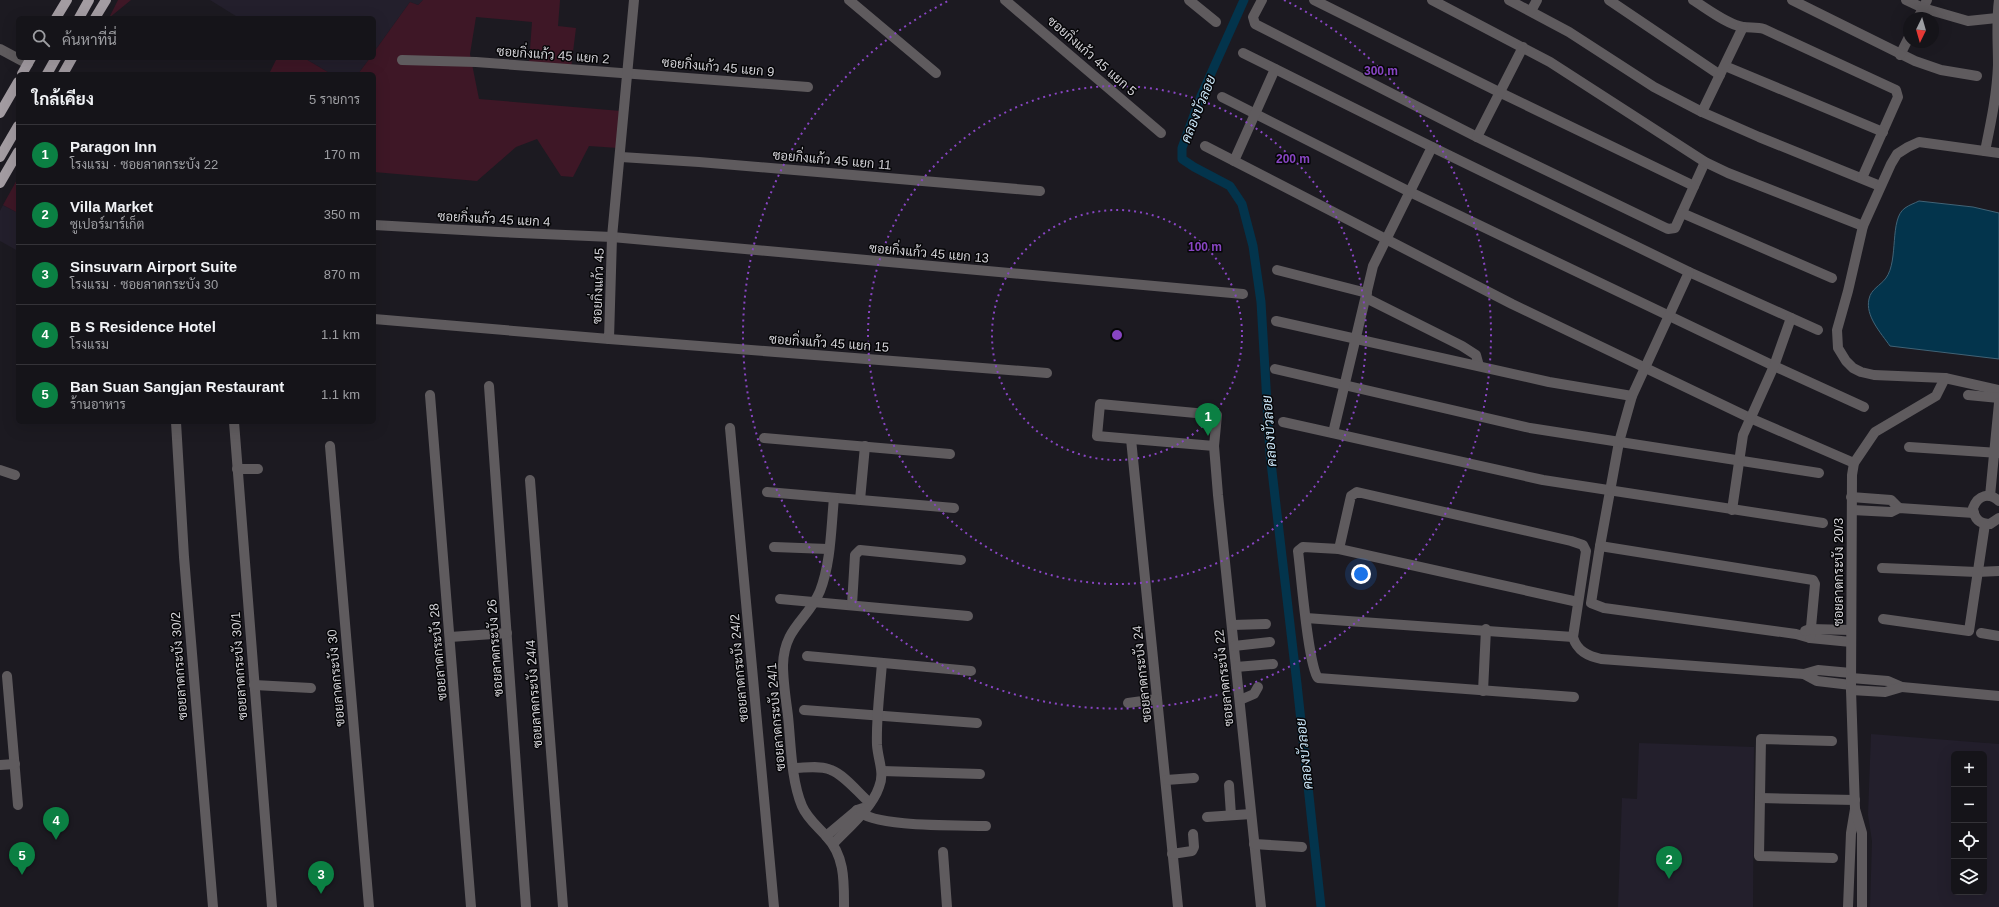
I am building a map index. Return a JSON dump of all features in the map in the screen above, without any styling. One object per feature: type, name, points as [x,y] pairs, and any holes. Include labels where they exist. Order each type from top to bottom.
[{"type":"main road","points":[[57,16],[67,0]]},
{"type":"main road","points":[[80,16],[89,0]]},
{"type":"main road","points":[[96,16],[106,0]]},
{"type":"main road","points":[[48,72],[55,60]]},
{"type":"main road","points":[[64,72],[71,60]]},
{"type":"main road","points":[[23,72],[30,61]]},
{"type":"main road","points":[[0,113],[16,85]]},
{"type":"main road","points":[[0,157],[16,129]]},
{"type":"main road","points":[[0,183],[16,155]]},
{"type":"street","name":"ซอยกิ่งแก้ว 45","points":[[376,319],[609,339],[612,237],[621,157],[634,0]]},
{"type":"street","points":[[849,0],[936,74]]},
{"type":"street","name":"ซอยกิ่งแก้ว 45 แยก 5","points":[[1005,0],[1161,133]]},
{"type":"street","points":[[1189,0],[1216,22]]},
{"type":"street","points":[[1262,0],[1254,17],[1255,24],[1477,137],[1668,229],[1675,228],[1705,162]]},
{"type":"street","points":[[1314,0],[1501,93],[1694,186]]},
{"type":"street","points":[[1432,0],[1523,47],[1625,109],[1705,162],[1728,173],[1863,226]]},
{"type":"street","points":[[1509,0],[1568,32],[1654,87],[1702,112],[1759,137],[1880,186]]},
{"type":"street","points":[[1531,11],[1537,0]]},
{"type":"street","points":[[1609,0],[1723,70],[1883,132]]},
{"type":"street","points":[[1694,0],[1725,19],[1743,27],[1755,26],[1764,29],[1894,88],[1898,97],[1862,178]]},
{"type":"street","points":[[1792,0],[1809,4],[1900,55],[1941,70],[1977,76]]},
{"type":"street","points":[[1906,0],[1925,4],[1968,22],[1997,18]]},
{"type":"street","points":[[1985,151],[1998,80],[1997,18],[1999,0]]},
{"type":"street","points":[[1702,112],[1743,27]]},
{"type":"street","points":[[1477,137],[1501,93],[1523,47]]},
{"type":"street","points":[[1900,55],[1904,48]]},
{"type":"street","points":[[0,49],[16,55]]},
{"type":"street","points":[[1244,53],[1432,147],[1689,272],[1818,330]]},
{"type":"street","name":"ซอยกิ่งแก้ว 45 แยก 2","points":[[402,60],[476,62],[627,73]]},
{"type":"street","points":[[1234,161],[1275,69]]},
{"type":"street","name":"ซอยกิ่งแก้ว 45 แยก 9","points":[[627,73],[808,87]]},
{"type":"street","points":[[1222,97],[1410,192],[1774,366],[1864,407]]},
{"type":"street","points":[[1999,153],[1919,142],[1897,154],[1880,186],[1863,226],[1848,291],[1837,330],[1836,342],[1841,354],[1852,368],[1861,372],[1874,375],[1945,378],[1999,390]]},
{"type":"street","points":[[1205,146],[1453,275],[1750,418],[1854,463]]},
{"type":"street","points":[[1334,433],[1373,266],[1432,147]]},
{"type":"street","name":"ซอยกิ่งแก้ว 45 แยก 11","points":[[621,157],[1040,190]]},
{"type":"street","points":[[1682,213],[1832,278]]},
{"type":"street","name":"ซอยกิ่งแก้ว 45 แยก 4","points":[[376,225],[612,237]]},
{"type":"street","name":"ซอยกิ่งแก้ว 45 แยก 13","points":[[612,237],[1243,294]]},
{"type":"street","points":[[1277,270],[1366,296],[1462,346],[1476,355],[1479,366]]},
{"type":"street","points":[[1689,272],[1632,396],[1619,442],[1591,600],[1595,606],[1796,634],[1851,630]]},
{"type":"street","points":[[1732,510],[1743,435],[1774,366],[1791,318]]},
{"type":"street","points":[[1276,321],[1356,340],[1570,386],[1632,396]]},
{"type":"street","name":"ซอยกิ่งแก้ว 45 แยก 15","points":[[609,339],[1047,373]]},
{"type":"street","points":[[1275,369],[1530,428],[1819,474]]},
{"type":"street","name":"ซอยลาดกระบัง 20/3","points":[[1848,907],[1851,832],[1855,805],[1851,681],[1851,497],[1854,463],[1875,432],[1936,396],[1945,378]]},
{"type":"street","name":"ซอยลาดกระบัง 26","points":[[489,386],[526,907]]},
{"type":"street","name":"ซอยลาดกระบัง 28","points":[[430,395],[472,907]]},
{"type":"street","points":[[1968,395],[1999,398]]},
{"type":"street","points":[[1990,496],[1997,453],[1999,403]]},
{"type":"street","name":"ซอยลาดกระบัง 22","points":[[1131,439],[1098,436],[1100,404],[1217,415],[1214,446],[1261,907]]},
{"type":"street","points":[[1283,422],[1543,480],[1823,523]]},
{"type":"street","name":"ซอยลาดกระบัง 30/2","points":[[176,424],[184,557],[213,907]]},
{"type":"street","name":"ซอยลาดกระบัง 30/1","points":[[234,424],[272,907]]},
{"type":"street","name":"ซอยลาดกระบัง 24/2","points":[[730,428],[774,907]]},
{"type":"street","points":[[764,438],[950,454]]},
{"type":"street","points":[[1131,439],[1214,446]]},
{"type":"street","name":"ซอยลาดกระบัง 24","points":[[1131,439],[1178,907]]},
{"type":"street","name":"ซอยลาดกระบัง 30","points":[[330,446],[369,907]]},
{"type":"street","points":[[860,500],[865,446]]},
{"type":"street","points":[[1909,447],[1997,453]]},
{"type":"street","points":[[237,469],[258,469]]},
{"type":"street","points":[[0,470],[14,475]]},
{"type":"street","name":"ซอยลาดกระบัง 24/4","points":[[530,480],[563,907]]},
{"type":"street","points":[[767,492],[954,508]]},
{"type":"street","points":[[1339,550],[1351,496],[1357,492],[1583,545],[1586,551],[1573,637],[1579,649],[1585,654],[1601,659],[1804,674],[1818,670],[1851,681],[1888,681],[1902,687],[1999,696]]},
{"type":"street","points":[[1999,501],[1990,496],[1979,498],[1975,502],[1974,513],[1978,520],[1985,524],[1994,523],[1999,518]]},
{"type":"street","points":[[1851,497],[1891,500],[1899,508]]},
{"type":"street","name":"ซอยลาดกระบัง 24/1","points":[[834,498],[823,581],[814,602],[798,621],[785,646],[783,666],[794,768],[800,804],[804,812],[838,851],[842,864],[844,907]]},
{"type":"street","points":[[1852,510],[1890,512],[1899,508],[1974,513]]},
{"type":"street","points":[[1884,619],[1969,631],[1985,524]]},
{"type":"street","points":[[1600,546],[1813,580],[1815,588],[1810,634]]},
{"type":"street","points":[[774,547],[828,550]]},
{"type":"street","points":[[1574,697],[1318,678],[1314,669],[1306,618],[1299,549],[1303,547],[1339,550],[1578,602]]},
{"type":"street","points":[[852,606],[855,555],[860,550],[960,560]]},
{"type":"street","points":[[1882,568],[1977,572],[1999,571]]},
{"type":"street","points":[[780,599],[968,616]]},
{"type":"street","points":[[1306,618],[1486,629],[1573,637]]},
{"type":"street","points":[[1232,625],[1266,624]]},
{"type":"street","points":[[1483,691],[1486,629]]},
{"type":"street","points":[[450,637],[507,633]]},
{"type":"street","points":[[1980,633],[1999,636]]},
{"type":"street","points":[[1810,634],[1851,642]]},
{"type":"street","points":[[1234,646],[1270,642]]},
{"type":"street","points":[[807,656],[971,671]]},
{"type":"street","points":[[833,844],[864,809],[879,788],[882,771],[877,746],[882,662]]},
{"type":"street","points":[[1236,667],[1273,664]]},
{"type":"street","points":[[7,676],[4,691],[15,764],[18,805]]},
{"type":"street","points":[[254,686],[311,688]]},
{"type":"street","points":[[1240,700],[1252,696],[1258,687]]},
{"type":"street","points":[[1128,703],[1157,699]]},
{"type":"street","points":[[804,710],[977,723]]},
{"type":"street","points":[[1832,741],[1761,739],[1759,856],[1833,858]]},
{"type":"street","points":[[0,766],[15,764]]},
{"type":"street","points":[[794,768],[821,768],[831,770],[844,779],[864,809],[885,821],[986,826]]},
{"type":"street","points":[[882,771],[980,774]]},
{"type":"street","points":[[1166,780],[1194,778]]},
{"type":"street","points":[[1228,785],[1231,815]]},
{"type":"street","points":[[1760,798],[1855,805]]},
{"type":"street","name":"ซอยลาดกระบัง 20/3","points":[[1855,805],[1862,833],[1862,907]]},
{"type":"street","points":[[826,836],[864,809]]},
{"type":"street","points":[[1207,817],[1251,814]]},
{"type":"street","points":[[1172,854],[1192,851],[1194,847],[1193,834]]},
{"type":"street","points":[[1254,844],[1302,847]]},
{"type":"street","points":[[943,852],[947,907]]},
{"type":"street","points":[[1849,876],[1863,877]]},
{"type":"shaded area","points":[[118,0],[131,0],[111,16],[110,16]]},
{"type":"shaded area","points":[[210,0],[423,0],[418,5],[410,2],[376,49],[376,16],[236,16]]},
{"type":"shaded area","points":[[423,0],[560,0],[558,26],[576,28],[571,68],[529,63],[532,22],[476,17],[470,54],[479,99],[621,111],[618,148],[589,146],[573,177],[561,176],[537,139],[516,147],[477,181],[376,172],[376,72],[360,72],[368,60],[376,60],[376,49],[410,2],[418,5]]},
{"type":"shaded area","points":[[276,60],[307,60],[328,72],[270,72]]},
{"type":"shaded area","points":[[307,60],[368,60],[360,72],[328,72]]},
{"type":"shaded area","points":[[16,182],[16,212],[3,205]]},
{"type":"shaded area","points":[[3,205],[16,212],[16,250],[0,241],[0,211]]},
{"type":"shaded area","points":[[1871,734],[1999,744],[1999,907],[1870,907],[1872,841],[1868,815]]},
{"type":"shaded area","points":[[1639,743],[1754,747],[1753,907],[1618,907],[1622,798],[1637,799]]},
{"type":"water","points":[[1919,201],[1973,207],[1999,213],[1999,359],[1890,346],[1878,330],[1869,312],[1869,299],[1874,290],[1884,281],[1890,270],[1895,230],[1900,213],[1905,208]]},
{"type":"waterway","name":"คลองบัวลอย","points":[[1244,0],[1201,96],[1182,148],[1182,159],[1230,186],[1242,204],[1253,246],[1261,302],[1270,454],[1321,907]]},
{"type":"place","name":"Paragon Inn","points":[[1208,436]]},
{"type":"place","name":"B S Residence Hotel","points":[[56,840]]},
{"type":"place","name":"Ban Suan Sangjan Restaurant","points":[[22,875]]},
{"type":"place","name":"Villa Market","points":[[1669,879]]},
{"type":"place","name":"Sinsuvarn Airport Suite","points":[[321,894]]}]
